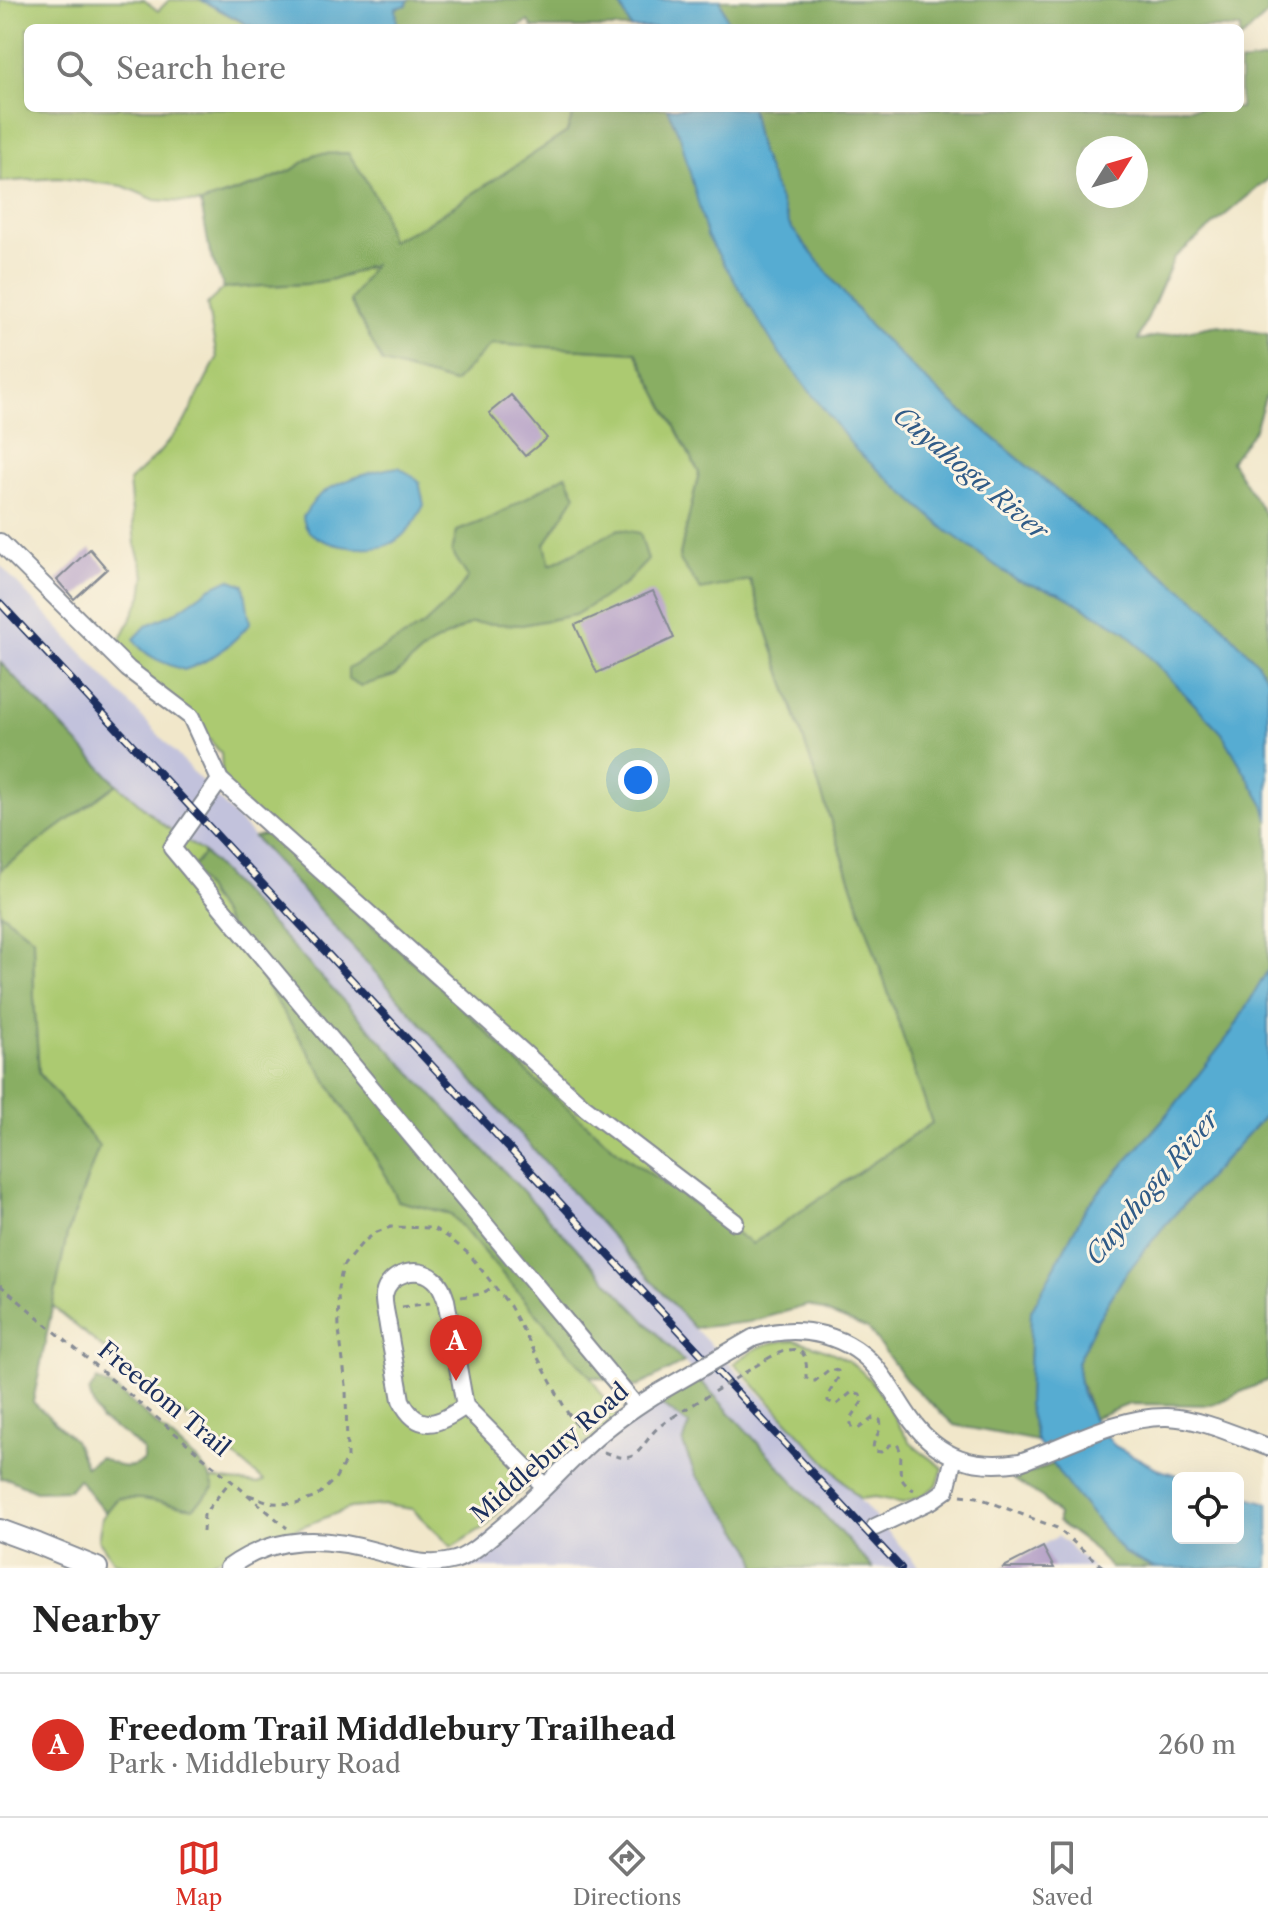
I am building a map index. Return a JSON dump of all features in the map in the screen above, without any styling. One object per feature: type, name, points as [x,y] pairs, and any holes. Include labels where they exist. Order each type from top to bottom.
[{"type":"main road","points":[[0,1530],[97,1568]]},
{"type":"street","points":[[0,542],[128,669],[191,717],[220,780],[583,1106],[735,1222]]},
{"type":"street","points":[[220,780],[172,848],[636,1406]]},
{"type":"street","points":[[465,1406],[436,1423],[417,1421],[406,1411],[401,1400],[384,1294],[390,1282],[399,1276],[423,1272],[442,1286],[465,1406],[545,1487]]},
{"type":"street","name":"Middlebury Road","points":[[228,1568],[242,1557],[265,1547],[321,1541],[346,1543],[436,1567],[459,1559],[510,1521],[589,1444],[636,1406],[753,1338],[778,1331],[802,1330],[831,1337],[858,1351],[875,1367],[926,1438],[954,1457],[979,1464],[1020,1462],[1117,1425],[1168,1417],[1268,1447]]},
{"type":"street","points":[[875,1527],[946,1490],[954,1457]]},
{"type":"path","name":"Freedom Trail","points":[[0,1285],[304,1542]]},
{"type":"path","points":[[673,1417],[767,1359],[787,1349],[796,1350],[805,1358],[806,1377],[810,1381],[815,1381],[830,1369],[838,1371],[839,1376],[828,1395],[828,1401],[836,1405],[852,1392],[860,1394],[862,1402],[850,1420],[852,1427],[858,1429],[873,1418],[880,1420],[882,1425],[873,1443],[874,1451],[881,1452],[897,1444],[901,1452],[899,1476],[906,1486],[915,1491],[977,1497],[1057,1528],[1104,1568]]},
{"type":"path","points":[[203,1532],[204,1514],[231,1480]]},
{"type":"shaded area","points":[[0,565],[254,837],[694,1328],[821,1456],[920,1568],[433,1568],[459,1559],[575,1457],[661,1396],[661,1403],[699,1378],[204,853],[161,823],[117,784],[0,662]]},
{"type":"shaded area","points":[[1058,1536],[1093,1568],[1003,1568]]},
{"type":"green space","points":[[0,0],[144,0],[158,11],[169,0],[201,0],[246,24],[24,24],[24,112],[574,112],[567,132],[423,227],[389,241],[382,209],[316,154],[292,170],[201,203],[155,200],[123,186],[58,178],[0,182]]},
{"type":"green space","points":[[408,0],[618,0],[629,24],[531,24],[529,21],[523,24],[397,24],[396,8],[407,5]]},
{"type":"green space","points":[[720,0],[1268,0],[1268,14],[1244,36],[1244,24],[729,24]]},
{"type":"green space","points":[[1268,59],[1268,179],[1174,258],[1138,340],[1218,325],[1268,334],[1268,389],[1255,429],[1231,461],[1268,519],[1268,680],[1256,661],[1205,607],[1083,513],[933,387],[870,326],[790,226],[759,148],[752,112],[1244,112],[1244,62]]},
{"type":"green space","points":[[574,112],[669,112],[680,136],[1016,580],[1059,593],[1125,631],[1222,733],[1265,807],[1268,820],[1268,970],[1231,1033],[1167,1115],[1087,1206],[1031,1311],[1028,1404],[1037,1441],[954,1425],[907,1381],[868,1329],[809,1305],[749,1322],[694,1328],[254,837],[269,833],[446,992],[534,1079],[620,1153],[752,1244],[932,1123],[750,580],[701,590],[679,559],[699,473],[636,352],[491,344],[454,383],[383,363],[350,301],[373,265],[339,278],[307,284],[224,288],[210,253],[201,203],[292,170],[316,154],[348,153],[382,209],[390,241],[423,226],[567,132]]},
{"type":"green space","points":[[374,264],[491,344],[636,352],[699,473],[679,559],[750,580],[932,1123],[752,1244],[620,1153],[534,1079],[446,992],[231,798],[223,795],[221,753],[186,713],[131,662],[119,643],[142,596],[145,575],[135,544],[129,481],[158,454],[184,423],[217,358],[207,304],[224,288],[307,284],[339,278]]},
{"type":"green space","points":[[566,475],[576,495],[545,544],[550,565],[619,529],[640,533],[648,560],[624,585],[575,615],[522,625],[472,623],[430,645],[394,676],[361,686],[348,679],[348,669],[424,625],[453,598],[468,577],[452,552],[457,531],[493,517]]},
{"type":"green space","points":[[0,662],[117,784],[0,870]]},
{"type":"green space","points":[[117,784],[161,823],[204,853],[193,869],[387,1177],[398,1201],[451,1214],[590,1376],[618,1419],[505,1504],[489,1524],[452,1547],[412,1509],[385,1505],[350,1508],[194,1568],[135,1568],[114,1562],[98,1539],[102,1518],[118,1498],[169,1500],[214,1479],[258,1484],[264,1481],[52,1306],[67,1235],[99,1146],[39,1073],[33,938],[0,912],[0,870]]},
{"type":"green space","points":[[204,853],[684,1362],[637,1387],[590,1376],[451,1214],[398,1201],[366,1143],[192,868]]},
{"type":"green space","points":[[0,912],[33,938],[39,1073],[99,1146],[67,1235],[33,1402],[74,1440],[86,1467],[100,1457],[126,1467],[143,1462],[143,1450],[101,1420],[89,1392],[97,1380],[117,1390],[198,1461],[209,1475],[214,1488],[193,1508],[118,1498],[105,1512],[78,1479],[69,1490],[36,1491],[0,1478]]},
{"type":"green space","points":[[1268,1112],[1268,1380],[1212,1405],[1130,1404],[1093,1418],[1077,1362],[1097,1321],[1124,1276],[1164,1226]]},
{"type":"green space","points":[[795,1340],[837,1354],[867,1377],[909,1440],[943,1468],[937,1485],[922,1496],[903,1503],[875,1497],[860,1499],[734,1363],[762,1346]]},
{"type":"green space","points":[[699,1379],[873,1568],[755,1568],[757,1565],[752,1550],[695,1474],[683,1444],[689,1425],[660,1403]]},
{"type":"green space","points":[[1053,1464],[1124,1553],[1154,1568],[1111,1568],[1088,1544],[1058,1522],[1058,1515],[1043,1498],[1013,1479]]},
{"type":"water","points":[[201,0],[408,0],[407,5],[396,8],[397,24],[246,24]]},
{"type":"water","points":[[618,0],[720,0],[729,24],[629,24]]},
{"type":"water","name":"Cuyahoga River","points":[[669,112],[752,112],[759,148],[790,226],[870,326],[933,387],[1083,513],[1205,607],[1256,661],[1268,680],[1268,820],[1265,807],[1222,733],[1125,631],[1059,593],[1016,580],[946,530],[857,451],[777,350],[707,236],[680,136]]},
{"type":"water","points":[[399,467],[419,481],[424,505],[411,527],[397,540],[373,548],[347,547],[323,540],[307,529],[303,517],[321,494],[354,478]]},
{"type":"water","points":[[229,579],[244,585],[250,623],[221,651],[184,670],[156,659],[138,645],[134,639],[147,625],[174,613]]},
{"type":"water","name":"Cuyahoga River","points":[[1268,970],[1268,1112],[1164,1226],[1124,1276],[1077,1362],[1081,1391],[1093,1418],[1115,1446],[1172,1474],[1172,1544],[1244,1544],[1244,1496],[1268,1503],[1268,1568],[1154,1568],[1124,1553],[1069,1487],[1037,1441],[1028,1404],[1031,1311],[1087,1206],[1167,1115],[1231,1033]]},
{"type":"building","points":[[511,395],[547,438],[525,456],[489,413]]},
{"type":"building","points":[[90,549],[107,569],[74,599],[57,580]]},
{"type":"building","points":[[653,591],[674,638],[597,673],[575,625]]},
{"type":"building","points":[[1043,1547],[1054,1568],[1002,1568]]},
{"type":"railway","points":[[0,603],[901,1568]]},
{"type":"place","name":"Freedom Trail Middlebury Trailhead","points":[[456,1381]]}]
